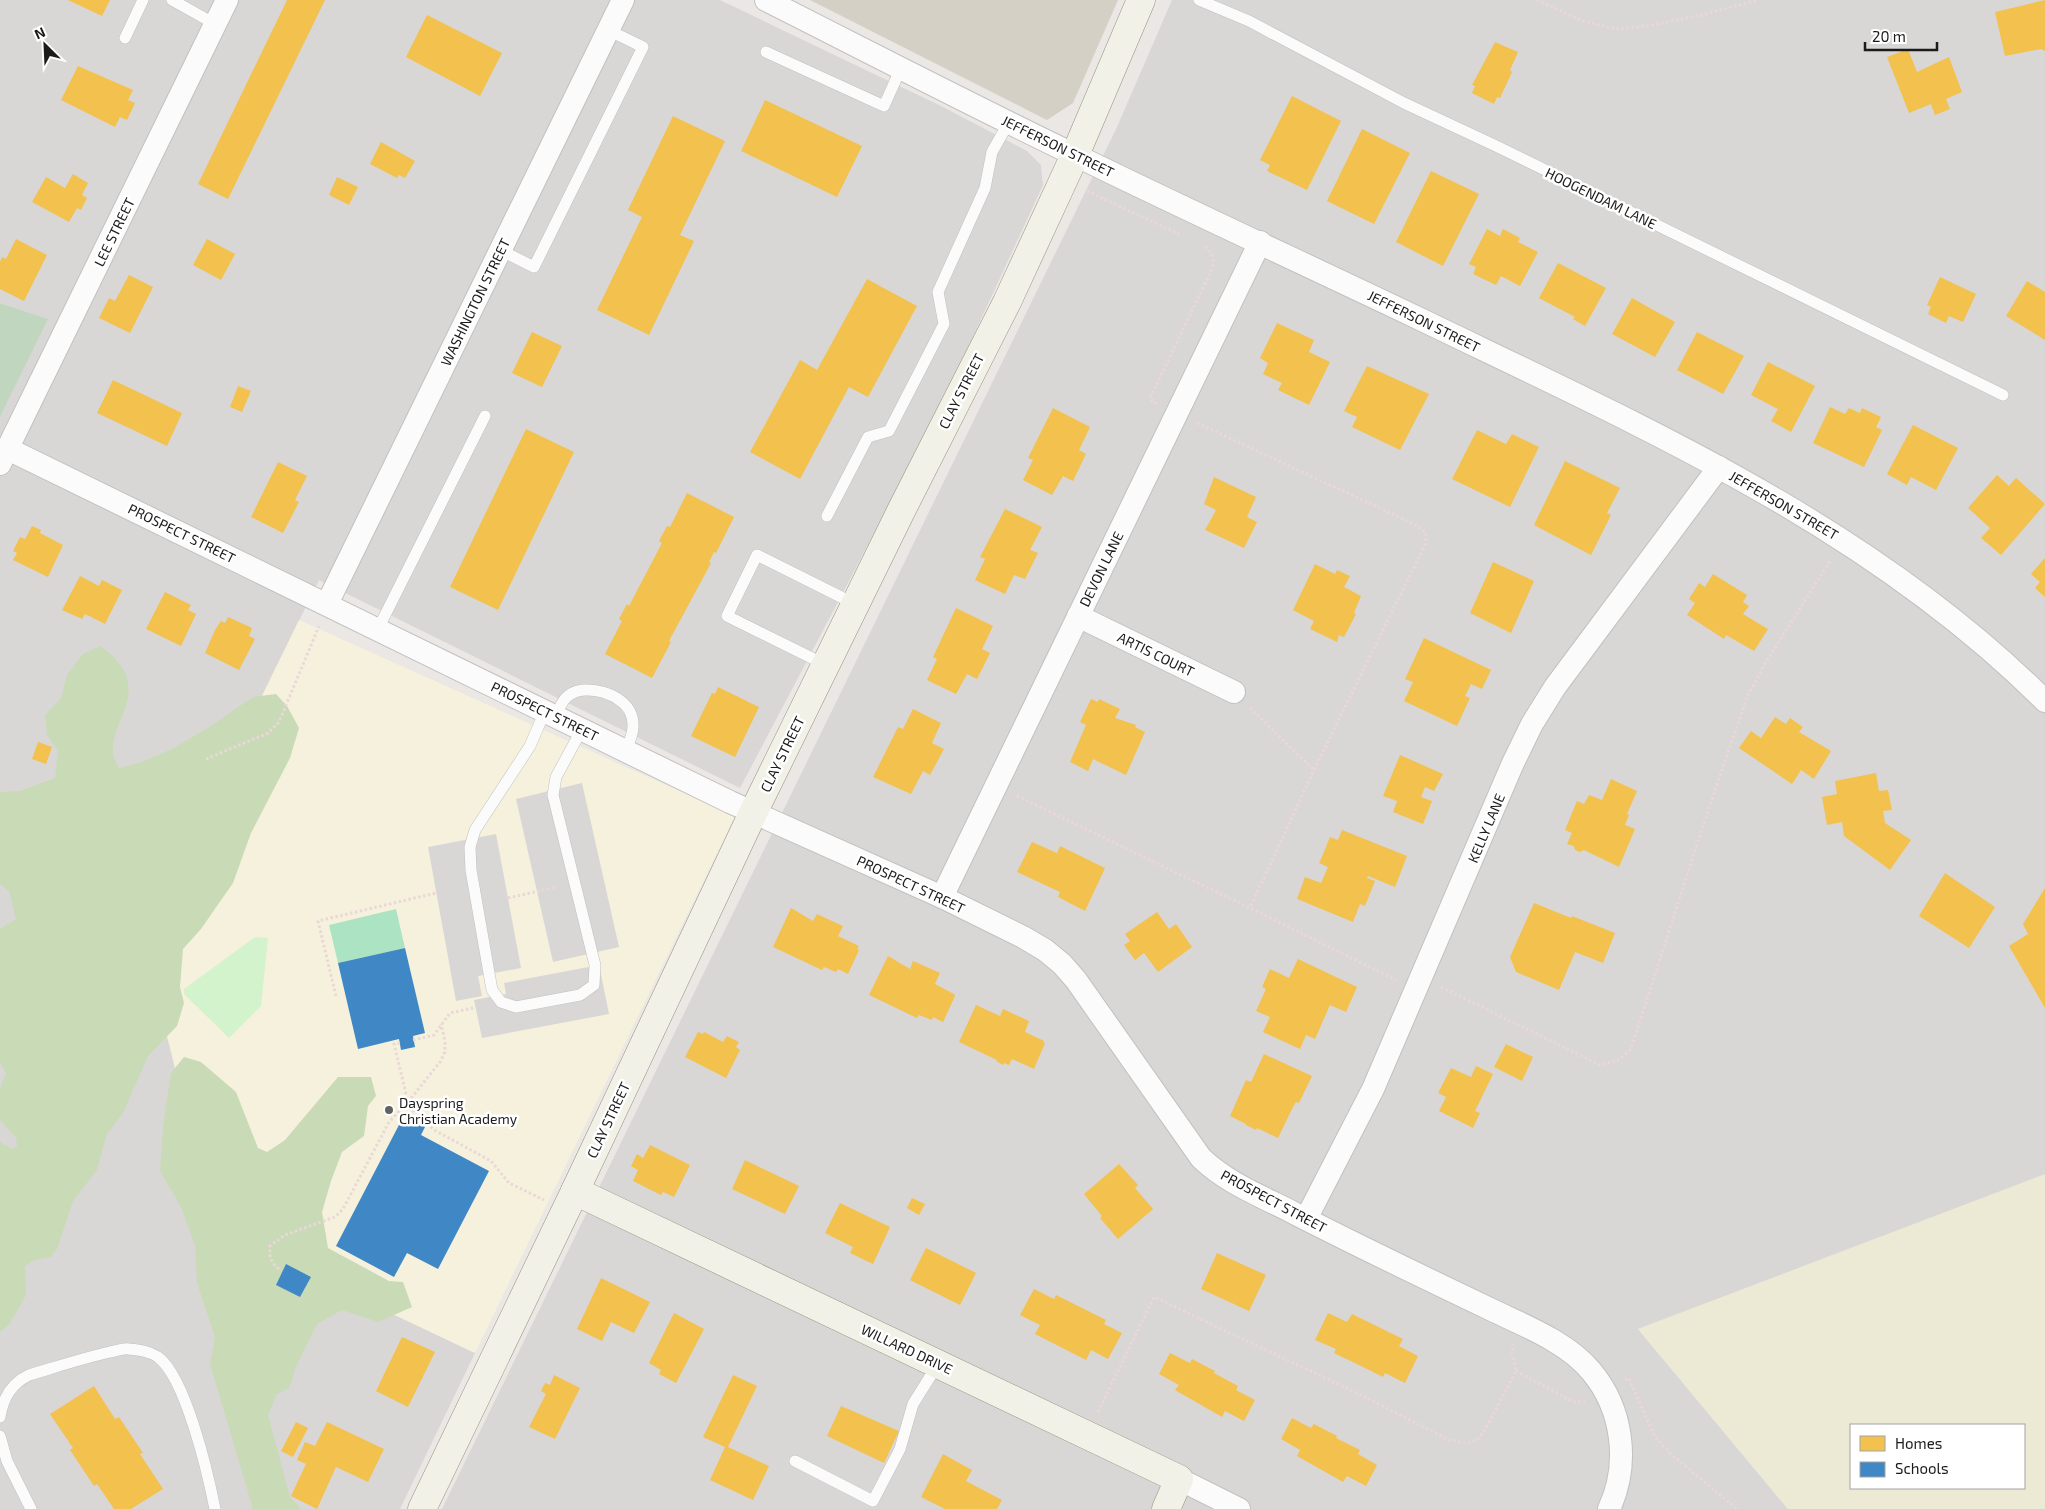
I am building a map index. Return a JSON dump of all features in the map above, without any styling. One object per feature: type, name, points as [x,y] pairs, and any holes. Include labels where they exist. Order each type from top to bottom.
[{"type":"street","name":"LEE STREET","points":[[4,456],[227,0]]},
{"type":"street","name":"WASHINGTON STREET","points":[[324,613],[623,0]]},
{"type":"street","name":"JEFFERSON STREET","points":[[766,0],[1075,155],[1580,397],[1765,492],[1903,580],[1975,637],[2045,701]]},
{"type":"street","name":"CLAY STREET","points":[[422,1509],[753,813],[855,604],[1007,302],[1075,155],[1141,0]]},
{"type":"street","name":"DEVON LANE","points":[[942,897],[1260,242]]},
{"type":"street","name":"PROSPECT STREET","points":[[4,456],[324,613],[378,629],[753,813],[942,897],[1045,950],[1062,964],[1076,980],[1102,1020],[1201,1158],[1228,1180],[1562,1346],[1584,1364],[1605,1390],[1620,1431],[1622,1454],[1620,1478],[1609,1509]]},
{"type":"street","name":"KELLY LANE","points":[[1306,1219],[1373,1089],[1513,763],[1532,724],[1555,687],[1719,468]]},
{"type":"street","name":"ARTIS COURT","points":[[1078,616],[1234,692]]},
{"type":"street","name":"WILLARD DRIVE","points":[[570,1201],[938,1364],[1180,1479],[1238,1509]]},
{"type":"street","points":[[1166,1509],[1180,1479]]},
{"type":"lane","points":[[125,38],[143,0]]},
{"type":"lane","points":[[172,0],[215,24]]},
{"type":"lane","name":"HOOGENDAM LANE","points":[[1199,0],[1249,21],[1404,103],[1494,145],[2003,396]]},
{"type":"lane","points":[[500,250],[534,267],[643,47],[608,30]]},
{"type":"lane","points":[[766,52],[884,106],[901,68]]},
{"type":"lane","points":[[827,516],[868,437],[889,431],[944,324],[938,292],[984,188],[992,152],[1009,122]]},
{"type":"lane","points":[[378,629],[485,416]]},
{"type":"lane","points":[[826,665],[727,616],[757,555],[855,604]]},
{"type":"lane","points":[[582,729],[556,777],[553,795],[595,965],[594,985],[580,995],[516,1007],[501,1002],[492,990],[471,870],[470,847],[475,830],[550,713],[566,697],[579,689],[597,689],[621,702],[630,711],[634,723],[633,733],[626,751]]},
{"type":"lane","points":[[0,1416],[8,1391],[20,1379],[29,1375],[126,1348],[146,1352],[158,1358],[167,1366],[174,1377],[190,1414],[202,1452],[215,1509]]},
{"type":"lane","points":[[795,1461],[873,1501],[900,1448],[913,1404],[938,1364]]},
{"type":"lane","points":[[0,1436],[7,1461],[31,1509]]},
{"type":"path","points":[[1537,0],[1580,20],[1615,29],[1647,26],[1702,16],[1758,0]]},
{"type":"path","points":[[1082,189],[1187,238]]},
{"type":"path","points":[[1196,242],[1205,246],[1211,252],[1214,260],[1213,267],[1150,399],[1154,403],[1177,414],[1418,526],[1426,533],[1426,543],[1314,770],[1250,908]]},
{"type":"path","points":[[996,786],[1250,908],[1400,983],[1442,987],[1600,1065],[1618,1060],[1631,1049],[1747,697],[1766,662],[1843,540]]},
{"type":"path","points":[[206,759],[268,733],[279,722],[324,613]]},
{"type":"path","points":[[1234,692],[1314,770]]},
{"type":"path","points":[[508,898],[537,892]]},
{"type":"path","points":[[336,996],[318,921],[436,893]]},
{"type":"path","points":[[413,1040],[434,1035],[450,1013],[473,1008]]},
{"type":"path","points":[[279,1269],[273,1264],[270,1256],[270,1246],[285,1235],[339,1214],[389,1122],[408,1102],[440,1062],[445,1052],[441,1024]]},
{"type":"path","points":[[400,1043],[394,1044],[408,1102],[415,1115],[436,1131],[491,1160],[509,1182],[570,1201]]},
{"type":"path","points":[[1086,1435],[1154,1296],[1359,1394],[1449,1440],[1469,1443],[1479,1438],[1486,1428],[1516,1371],[1512,1353],[1513,1343]]},
{"type":"path","points":[[1516,1371],[1575,1402],[1591,1398]]},
{"type":"path","points":[[1629,1378],[1655,1437],[1671,1454],[1737,1509]]},
{"type":"shaded area","points":[[0,0],[720,0],[941,106],[1027,151],[1041,165],[1043,185],[939,410],[740,788],[319,580],[143,940],[323,1281],[475,1353],[400,1509],[0,1509],[0,417],[47,319],[0,303]]},
{"type":"shaded area","points":[[810,0],[1118,0],[1073,103],[1047,120]]},
{"type":"shaded area","points":[[1172,0],[2045,0],[2045,1176],[1638,1329],[1788,1509],[442,1509],[1117,127]]},
{"type":"shaded area","points":[[636,22],[677,43],[594,205],[615,216],[571,301],[509,269]]},
{"type":"shaded area","points":[[768,41],[915,109],[899,143],[752,75]]},
{"type":"shaded area","points":[[958,180],[1001,203],[953,293],[971,303],[845,538],[769,498],[782,473],[805,485],[851,399],[870,408],[933,290],[907,275]]},
{"type":"shaded area","points":[[459,399],[513,426],[427,598],[373,571]]},
{"type":"shaded area","points":[[760,516],[847,561],[818,617],[760,587],[756,594],[815,625],[786,681],[698,635]]},
{"type":"shaded area","name":"Dayspring Christian Academy","points":[[299,620],[735,816],[475,1353],[323,1281],[260,1409],[143,940]]},
{"type":"shaded area","points":[[599,655],[664,687],[643,728],[557,685],[568,663],[589,673]]},
{"type":"shaded area","points":[[582,783],[619,947],[553,962],[516,799]]},
{"type":"shaded area","points":[[496,834],[521,968],[478,976],[482,996],[456,1001],[428,847]]},
{"type":"shaded area","points":[[599,965],[609,1014],[482,1038],[474,1000],[506,994],[504,983]]},
{"type":"shaded area","points":[[2045,1174],[2045,1509],[1788,1509],[1638,1329]]},
{"type":"shaded area","points":[[98,1212],[167,1215],[163,1313],[93,1310]]},
{"type":"shaded area","points":[[107,1317],[114,1360],[25,1387],[13,1396],[8,1408],[0,1400],[0,1349],[5,1345],[71,1323]]},
{"type":"shaded area","points":[[140,1317],[164,1324],[190,1343],[208,1374],[220,1406],[244,1509],[177,1509],[156,1421],[176,1417],[162,1384],[147,1367],[135,1358]]},
{"type":"shaded area","points":[[23,1424],[49,1480],[31,1488],[38,1505],[58,1496],[64,1509],[0,1509],[0,1430],[5,1432]]},
{"type":"shaded area","points":[[815,1435],[848,1452],[841,1467],[888,1492],[879,1509],[833,1509],[783,1483],[802,1447],[807,1449]]},
{"type":"green space","points":[[0,303],[48,319],[0,417]]},
{"type":"green space","points":[[100,646],[119,663],[127,679],[128,695],[114,739],[113,753],[119,768],[139,763],[172,749],[253,697],[276,694],[287,706],[299,728],[290,758],[251,833],[233,883],[201,929],[183,949],[180,987],[184,1003],[177,1026],[148,1056],[123,1113],[107,1134],[97,1170],[73,1201],[57,1249],[51,1257],[35,1260],[25,1266],[26,1295],[9,1325],[0,1332],[0,1142],[12,1149],[17,1147],[16,1138],[0,1120],[0,1089],[6,1073],[0,1062],[0,929],[16,919],[9,891],[0,884],[0,792],[20,791],[55,778],[58,751],[47,735],[45,715],[61,698],[67,675],[83,654]]},
{"type":"green space","points":[[396,909],[405,948],[338,963],[329,925]]},
{"type":"green space","points":[[255,937],[268,938],[261,1006],[229,1038],[184,994],[184,989]]},
{"type":"green space","points":[[184,1057],[201,1062],[236,1092],[258,1148],[267,1152],[285,1140],[338,1077],[371,1077],[376,1096],[368,1106],[364,1136],[342,1152],[331,1181],[322,1212],[328,1248],[389,1281],[403,1282],[412,1307],[378,1322],[342,1310],[317,1324],[296,1367],[289,1388],[277,1394],[268,1415],[290,1497],[301,1509],[253,1509],[210,1364],[215,1337],[197,1283],[195,1246],[181,1207],[160,1171],[163,1126],[171,1073]]},
{"type":"building: Homes","points":[[68,0],[110,0],[102,16]]},
{"type":"building: Homes","points":[[287,0],[325,0],[228,199],[198,184]]},
{"type":"building: Homes","points":[[2045,0],[2045,51],[2041,49],[2005,56],[1995,12]]},
{"type":"building: Homes","points":[[427,15],[502,53],[480,96],[406,57]]},
{"type":"building: Homes","points":[[1495,42],[1518,52],[1510,70],[1512,72],[1500,98],[1497,97],[1494,104],[1472,93],[1475,86],[1472,85]]},
{"type":"building: Homes","points":[[1908,49],[1917,72],[1949,57],[1962,92],[1946,99],[1950,109],[1935,115],[1931,104],[1909,113],[1887,57]]},
{"type":"building: Homes","points":[[78,66],[133,90],[128,100],[135,103],[127,120],[120,117],[115,127],[61,100]]},
{"type":"building: Homes","points":[[1292,96],[1341,121],[1307,190],[1267,171],[1270,165],[1260,160]]},
{"type":"building: Homes","points":[[765,100],[862,146],[837,197],[741,151]]},
{"type":"building: Homes","points":[[673,116],[725,141],[680,235],[694,241],[649,335],[597,310],[642,217],[628,210]]},
{"type":"building: Homes","points":[[1362,129],[1410,153],[1374,224],[1327,201]]},
{"type":"building: Homes","points":[[381,142],[415,161],[405,178],[399,175],[397,178],[370,164]]},
{"type":"building: Homes","points":[[1431,171],[1479,194],[1443,266],[1396,242]]},
{"type":"building: Homes","points":[[73,174],[88,183],[82,195],[87,198],[81,210],[77,208],[69,222],[32,202],[46,177],[65,188]]},
{"type":"building: Homes","points":[[337,177],[358,187],[349,205],[329,195]]},
{"type":"building: Homes","points":[[1487,229],[1500,236],[1503,229],[1520,238],[1518,242],[1538,252],[1520,286],[1501,276],[1496,285],[1473,274],[1476,267],[1469,264]]},
{"type":"building: Homes","points":[[16,239],[47,255],[24,301],[0,289],[0,262],[2,257],[6,259]]},
{"type":"building: Homes","points":[[207,239],[235,254],[221,280],[193,265]]},
{"type":"building: Homes","points":[[1558,263],[1606,288],[1585,326],[1573,319],[1575,317],[1539,298]]},
{"type":"building: Homes","points":[[129,275],[153,287],[130,333],[99,318],[109,298],[115,301]]},
{"type":"building: Homes","points":[[1940,277],[1976,294],[1963,322],[1949,316],[1946,323],[1928,314],[1931,307],[1927,305]]},
{"type":"building: Homes","points":[[867,279],[917,306],[868,397],[849,387],[800,479],[750,452],[800,360],[817,370]]},
{"type":"building: Homes","points":[[2027,281],[2045,292],[2045,340],[2006,316]]},
{"type":"building: Homes","points":[[1632,298],[1675,322],[1655,357],[1612,334]]},
{"type":"building: Homes","points":[[1277,323],[1314,340],[1309,352],[1330,362],[1309,405],[1278,390],[1282,383],[1263,374],[1268,363],[1260,358]]},
{"type":"building: Homes","points":[[532,332],[562,346],[542,387],[512,373]]},
{"type":"building: Homes","points":[[1697,332],[1744,356],[1723,394],[1677,370]]},
{"type":"building: Homes","points":[[1768,362],[1815,386],[1791,432],[1771,421],[1778,409],[1751,395]]},
{"type":"building: Homes","points":[[1367,366],[1429,394],[1400,450],[1352,427],[1357,417],[1344,411]]},
{"type":"building: Homes","points":[[113,380],[182,413],[167,446],[97,413]]},
{"type":"building: Homes","points":[[238,386],[251,391],[242,412],[230,407]]},
{"type":"building: Homes","points":[[1830,407],[1845,414],[1849,408],[1860,413],[1862,408],[1881,417],[1876,427],[1882,430],[1864,467],[1813,443]]},
{"type":"building: Homes","points":[[1053,408],[1090,427],[1079,450],[1086,454],[1073,481],[1063,476],[1052,495],[1023,480],[1033,460],[1028,458]]},
{"type":"building: Homes","points":[[1913,425],[1958,448],[1936,490],[1911,477],[1907,485],[1887,474]]},
{"type":"building: Homes","points":[[526,429],[574,452],[498,610],[450,587]]},
{"type":"building: Homes","points":[[1477,430],[1506,444],[1512,434],[1539,447],[1510,507],[1452,479]]},
{"type":"building: Homes","points":[[1565,461],[1620,488],[1607,513],[1611,515],[1591,555],[1534,525]]},
{"type":"building: Homes","points":[[278,462],[307,476],[295,500],[299,502],[283,533],[251,517]]},
{"type":"building: Homes","points":[[1997,475],[2009,486],[2016,478],[2045,504],[2001,555],[1981,538],[1990,528],[1968,508]]},
{"type":"building: Homes","points":[[1214,477],[1256,497],[1247,517],[1257,522],[1244,548],[1205,530],[1216,510],[1204,504]]},
{"type":"building: Homes","points":[[687,493],[734,517],[716,553],[714,552],[709,562],[711,563],[669,641],[671,642],[652,678],[605,654],[622,621],[619,619],[627,604],[629,606],[662,543],[659,541],[667,526],[670,527]]},
{"type":"building: Homes","points":[[1005,509],[1042,527],[1030,550],[1038,553],[1025,579],[1014,575],[1005,594],[975,580],[985,559],[980,557]]},
{"type":"building: Homes","points":[[32,526],[41,530],[40,533],[63,545],[48,577],[13,560],[17,553],[13,551],[20,537],[25,539]]},
{"type":"building: Homes","points":[[2045,558],[2045,597],[2035,588],[2040,582],[2031,574]]},
{"type":"building: Homes","points":[[1493,562],[1534,581],[1511,633],[1470,613]]},
{"type":"building: Homes","points":[[1315,564],[1335,574],[1337,570],[1350,576],[1344,587],[1361,596],[1354,613],[1356,614],[1344,637],[1339,635],[1337,642],[1310,629],[1314,621],[1293,610]]},
{"type":"building: Homes","points":[[1713,574],[1747,595],[1743,602],[1749,606],[1743,614],[1768,629],[1754,651],[1726,635],[1724,639],[1687,615],[1695,603],[1689,599],[1699,583],[1705,587]]},
{"type":"building: Homes","points":[[80,576],[99,586],[102,580],[122,590],[105,624],[85,614],[82,619],[62,610]]},
{"type":"building: Homes","points":[[165,592],[191,605],[188,610],[196,614],[181,646],[146,629]]},
{"type":"building: Homes","points":[[956,608],[993,626],[982,649],[990,653],[977,679],[967,674],[956,694],[927,680],[937,659],[933,657]]},
{"type":"building: Homes","points":[[228,617],[252,628],[249,636],[255,639],[239,670],[205,653],[215,630],[221,621],[225,623]]},
{"type":"building: Homes","points":[[1424,638],[1491,670],[1482,689],[1471,684],[1465,696],[1470,698],[1457,726],[1404,701],[1413,682],[1405,679]]},
{"type":"building: Homes","points":[[718,687],[759,707],[735,757],[691,736],[712,693],[715,694]]},
{"type":"building: Homes","points":[[1091,699],[1098,702],[1099,699],[1120,709],[1115,718],[1136,725],[1135,727],[1145,732],[1126,775],[1093,759],[1088,771],[1070,762],[1086,725],[1080,722]]},
{"type":"building: Homes","points":[[913,709],[941,723],[932,743],[944,749],[930,775],[923,771],[911,794],[873,777],[898,727],[903,729]]},
{"type":"building: Homes","points":[[1775,717],[1786,724],[1790,718],[1803,727],[1799,732],[1831,751],[1814,779],[1801,770],[1792,784],[1739,748],[1751,731],[1761,738]]},
{"type":"building: Homes","points":[[38,742],[52,747],[46,764],[32,759]]},
{"type":"building: Homes","points":[[1400,755],[1443,774],[1434,791],[1425,787],[1421,797],[1432,801],[1423,824],[1393,812],[1397,801],[1383,796]]},
{"type":"building: Homes","points":[[1876,773],[1879,791],[1888,790],[1892,810],[1883,811],[1885,823],[1911,840],[1890,870],[1844,836],[1842,822],[1827,825],[1822,797],[1837,794],[1835,781]]},
{"type":"building: Homes","points":[[1611,779],[1637,791],[1627,814],[1629,815],[1625,825],[1635,829],[1619,867],[1584,850],[1580,852],[1575,850],[1574,846],[1567,844],[1572,833],[1565,830],[1577,801],[1584,804],[1589,795],[1602,800]]},
{"type":"building: Homes","points":[[1342,830],[1407,856],[1395,887],[1368,876],[1367,878],[1375,881],[1365,906],[1360,904],[1353,922],[1297,899],[1305,877],[1321,883],[1328,867],[1319,863],[1330,837],[1338,840]]},
{"type":"building: Homes","points":[[1032,842],[1057,853],[1060,846],[1105,868],[1085,911],[1058,897],[1060,892],[1017,872]]},
{"type":"building: Homes","points":[[1945,873],[1995,907],[1969,948],[1919,916]]},
{"type":"building: Homes","points":[[2045,888],[2045,1008],[2009,946],[2028,934],[2023,924]]},
{"type":"building: Homes","points":[[1534,903],[1615,933],[1603,963],[1575,952],[1559,990],[1516,972],[1510,957]]},
{"type":"building: Homes","points":[[791,908],[813,921],[817,914],[843,926],[838,936],[859,946],[848,974],[838,969],[836,972],[824,967],[822,970],[773,947]]},
{"type":"building: Homes","points":[[1157,912],[1169,929],[1176,924],[1192,947],[1158,972],[1144,953],[1135,960],[1124,945],[1130,941],[1125,934]]},
{"type":"building: Homes","points":[[888,956],[910,969],[913,961],[940,973],[935,984],[955,996],[943,1022],[933,1017],[932,1020],[919,1015],[917,1018],[869,995]]},
{"type":"building: Homes","points":[[1298,959],[1357,987],[1346,1012],[1330,1005],[1315,1039],[1306,1035],[1300,1049],[1263,1032],[1270,1017],[1256,1011],[1266,989],[1262,987],[1270,969],[1289,978]]},
{"type":"building: Homes","points":[[976,1005],[1000,1016],[1003,1009],[1029,1021],[1025,1032],[1045,1043],[1034,1069],[1012,1059],[1009,1065],[1004,1063],[1003,1065],[997,1060],[959,1042]]},
{"type":"building: Homes","points":[[698,1032],[703,1034],[704,1032],[723,1042],[727,1036],[739,1042],[736,1047],[740,1050],[726,1078],[685,1057]]},
{"type":"building: Homes","points":[[1506,1044],[1533,1057],[1522,1081],[1494,1067]]},
{"type":"building: Homes","points":[[1264,1054],[1312,1076],[1299,1103],[1296,1102],[1293,1107],[1278,1138],[1257,1128],[1256,1130],[1230,1116],[1246,1080],[1251,1082]]},
{"type":"building: Homes","points":[[1476,1066],[1493,1074],[1475,1111],[1480,1113],[1473,1128],[1439,1111],[1446,1097],[1438,1093],[1451,1068],[1471,1077]]},
{"type":"building: Homes","points":[[650,1145],[690,1165],[674,1197],[663,1192],[661,1195],[633,1181],[638,1170],[631,1166],[637,1154],[643,1158]]},
{"type":"building: Homes","points":[[745,1160],[799,1186],[785,1214],[732,1189]]},
{"type":"building: Homes","points":[[1119,1164],[1138,1185],[1135,1188],[1153,1209],[1118,1239],[1100,1218],[1102,1216],[1084,1194]]},
{"type":"building: Homes","points":[[912,1198],[925,1204],[919,1215],[907,1208]]},
{"type":"building: Homes","points":[[840,1203],[890,1227],[873,1264],[850,1253],[853,1247],[825,1233]]},
{"type":"building: Homes","points":[[926,1248],[976,1273],[960,1305],[910,1280]]},
{"type":"building: Homes","points":[[1217,1253],[1266,1275],[1249,1311],[1201,1289]]},
{"type":"building: Homes","points":[[601,1278],[650,1302],[634,1333],[611,1322],[602,1341],[577,1329]]},
{"type":"building: Homes","points":[[1034,1289],[1054,1299],[1056,1295],[1106,1320],[1104,1324],[1122,1333],[1108,1359],[1091,1350],[1086,1360],[1035,1334],[1040,1325],[1020,1315]]},
{"type":"building: Homes","points":[[674,1313],[704,1329],[676,1383],[659,1374],[661,1370],[649,1363]]},
{"type":"building: Homes","points":[[1328,1313],[1347,1322],[1352,1314],[1403,1339],[1399,1346],[1418,1356],[1405,1383],[1385,1373],[1383,1377],[1334,1353],[1336,1349],[1315,1340]]},
{"type":"building: Homes","points":[[402,1337],[435,1352],[408,1407],[376,1391]]},
{"type":"building: Homes","points":[[1170,1353],[1190,1363],[1192,1359],[1215,1371],[1214,1373],[1238,1386],[1236,1390],[1255,1400],[1244,1421],[1225,1411],[1222,1417],[1175,1390],[1179,1385],[1159,1374]]},
{"type":"building: Homes","points":[[554,1375],[580,1388],[555,1439],[529,1427],[546,1394],[541,1391],[545,1383],[550,1385]]},
{"type":"building: Homes","points":[[733,1375],[757,1386],[728,1447],[769,1466],[753,1500],[710,1480],[725,1447],[703,1437]]},
{"type":"building: Homes","points":[[94,1386],[115,1419],[119,1417],[143,1453],[140,1454],[163,1489],[131,1509],[114,1509],[97,1484],[94,1486],[70,1450],[73,1448],[50,1414]]},
{"type":"building: Homes","points":[[841,1406],[899,1431],[884,1463],[827,1436]]},
{"type":"building: Homes","points":[[1292,1418],[1311,1428],[1314,1424],[1337,1436],[1336,1438],[1360,1450],[1358,1454],[1377,1465],[1366,1486],[1347,1476],[1343,1482],[1297,1456],[1300,1450],[1281,1439]]},
{"type":"building: Homes","points":[[296,1422],[308,1428],[293,1457],[281,1451]]},
{"type":"building: Homes","points":[[327,1422],[384,1449],[368,1482],[336,1467],[317,1509],[291,1496],[306,1464],[297,1460],[305,1442],[315,1446]]},
{"type":"building: Homes","points":[[943,1454],[972,1470],[966,1481],[1002,1500],[997,1509],[945,1509],[921,1497]]},
{"type":"building: Schools","points":[[405,948],[425,1033],[413,1036],[415,1047],[401,1050],[399,1039],[358,1049],[338,963]]},
{"type":"building: Schools","points":[[409,1118],[425,1127],[421,1135],[489,1171],[438,1269],[407,1253],[394,1277],[336,1246],[400,1123],[405,1126]]},
{"type":"building: Schools","points":[[286,1264],[311,1277],[300,1297],[276,1285]]},
{"type":"place","name":"Dayspring Christian Academy","points":[[389,1110]]}]
